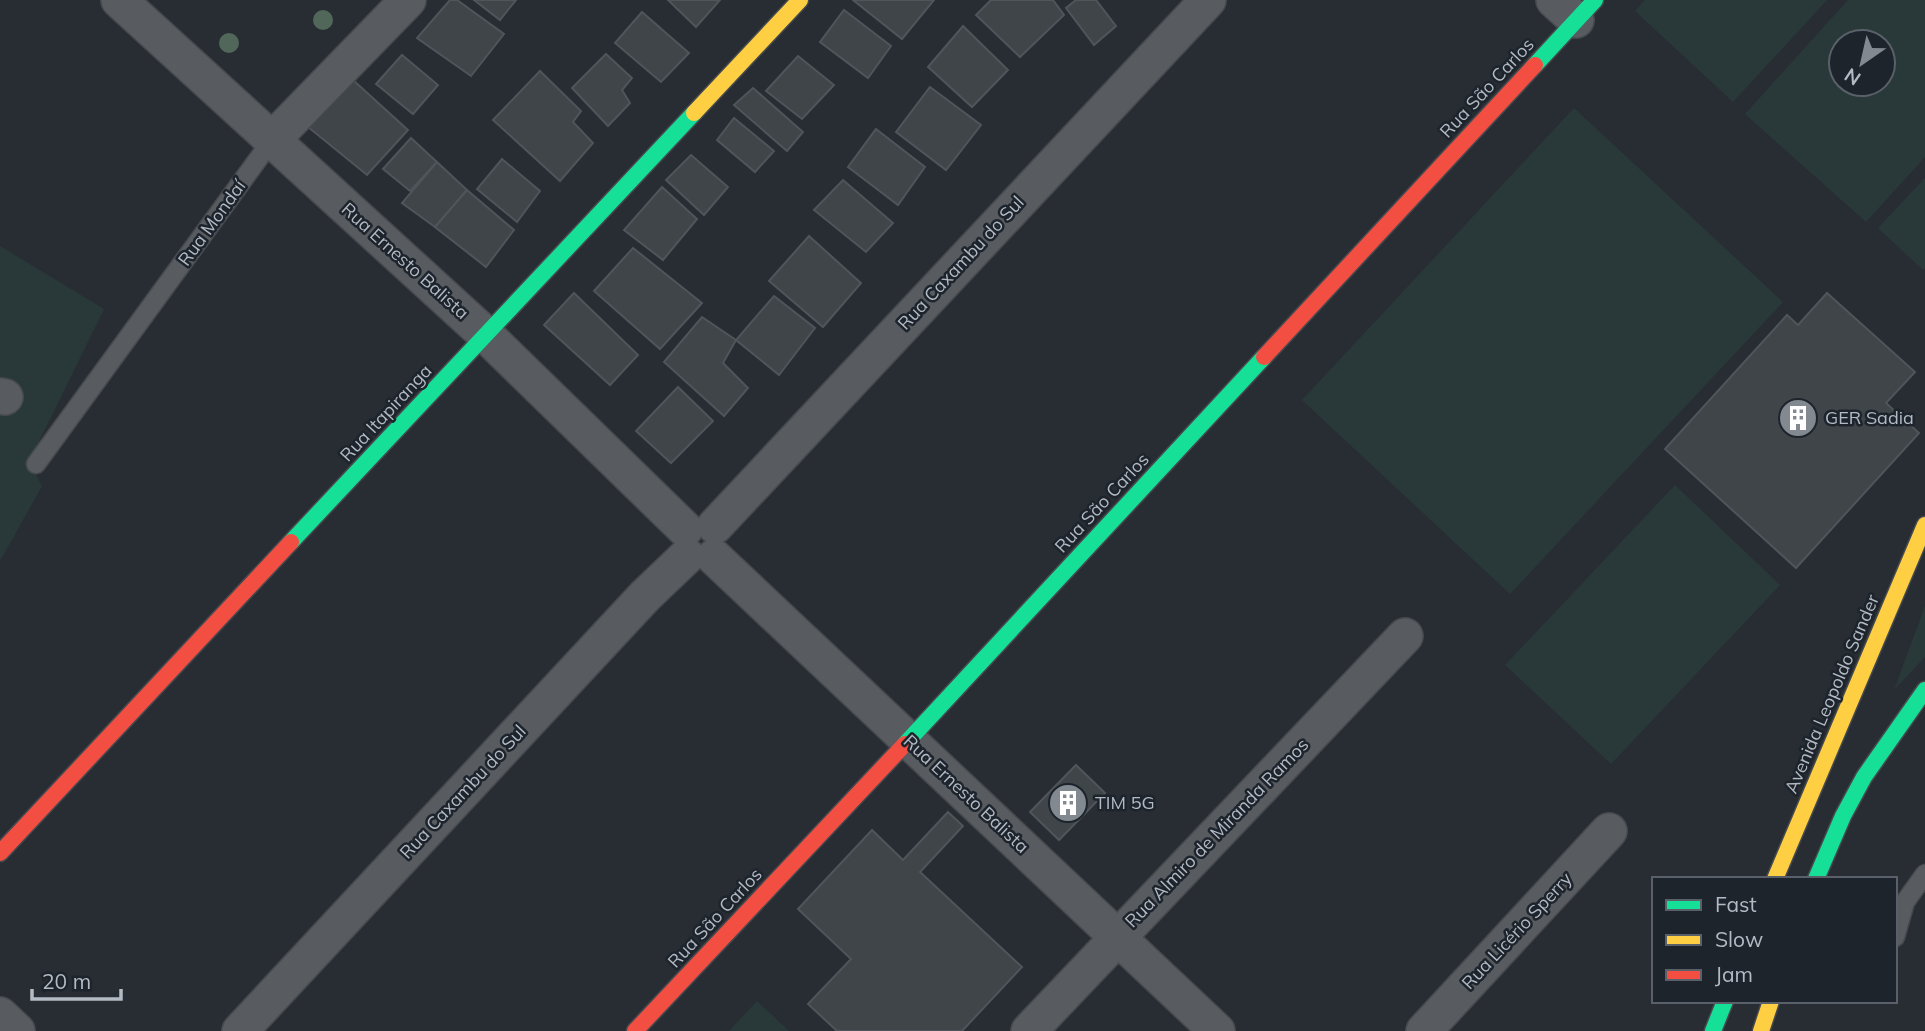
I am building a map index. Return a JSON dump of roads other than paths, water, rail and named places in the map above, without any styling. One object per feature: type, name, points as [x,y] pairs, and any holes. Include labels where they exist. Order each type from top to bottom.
[{"type":"main road","name":"Rua Itapiranga","points":[[0,853],[800,0]]},
{"type":"main road","name":"Rua São Carlos","points":[[635,1031],[909,740],[1575,7]]},
{"type":"main road","name":"Avenida Leopoldo Sander","points":[[1776,877],[1925,525]]},
{"type":"main road","points":[[1817,877],[1837,828],[1864,777],[1925,690]]},
{"type":"main road","points":[[1713,1031],[1725,1003]]},
{"type":"main road","points":[[1760,1031],[1770,1003]]},
{"type":"street","name":"Rua Ernesto Balista","points":[[120,0],[486,335],[700,542],[1217,1031]]},
{"type":"street","name":"Rua Mondaí","points":[[272,140],[408,0]]},
{"type":"street","name":"Rua Caxambu do Sul","points":[[240,1031],[645,596],[700,542],[1208,0]]},
{"type":"street","name":"Rua Almiro de Miranda Ramos","points":[[1029,1031],[1405,636]]},
{"type":"street","name":"Rua Licério Sperry","points":[[1424,1031],[1609,831]]},
{"type":"street","points":[[0,1016],[17,1031]]},
{"type":"lane","name":"Rua Mondaí","points":[[36,464],[272,140]]},
{"type":"lane","points":[[1897,930],[1905,902],[1925,874]]},
{"type":"place","name":"GER Sadia","points":[[1798,418]]},
{"type":"place","name":"TIM 5G","points":[[1068,803]]}]
